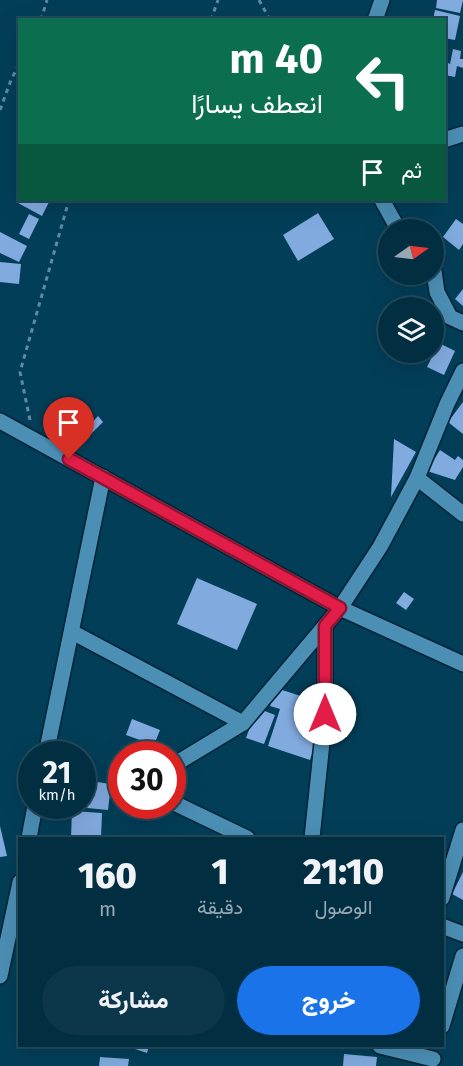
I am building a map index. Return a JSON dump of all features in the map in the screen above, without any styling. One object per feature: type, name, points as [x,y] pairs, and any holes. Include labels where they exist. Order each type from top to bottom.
[{"type":"street","points":[[376,18],[382,0]]},
{"type":"street","points":[[446,139],[463,134]]},
{"type":"street","points":[[383,201],[393,219]]},
{"type":"street","points":[[436,285],[437,292],[450,317],[463,323]]},
{"type":"street","points":[[186,758],[243,723],[340,608],[380,547],[417,478],[463,371]]},
{"type":"street","points":[[0,422],[340,608],[463,664]]},
{"type":"street","points":[[49,741],[103,477]]},
{"type":"street","points":[[417,478],[463,514]]},
{"type":"street","points":[[312,837],[325,714],[325,626]]},
{"type":"street","points":[[72,632],[243,723]]},
{"type":"street","points":[[186,809],[245,837]]},
{"type":"street","points":[[28,837],[32,819]]},
{"type":"street","points":[[444,892],[463,830]]},
{"type":"street","points":[[0,976],[13,950],[18,901]]},
{"type":"street","points":[[444,927],[463,934]]},
{"type":"street","points":[[444,1019],[463,956]]},
{"type":"street","points":[[385,1047],[433,1057]]},
{"type":"path","points":[[42,18],[47,0]]},
{"type":"path","points":[[212,18],[218,0]]},
{"type":"path","points":[[259,0],[269,18]]},
{"type":"path","points":[[0,110],[10,80],[18,66]]},
{"type":"path","points":[[34,440],[20,372],[69,201]]},
{"type":"building","points":[[437,0],[463,0],[460,13],[436,8]]},
{"type":"building","points":[[435,10],[460,16],[455,40],[446,38],[446,18],[433,18]]},
{"type":"building","points":[[453,49],[461,51],[460,59],[463,59],[463,68],[457,66],[455,77],[446,75],[448,63],[450,64]]},
{"type":"building","points":[[19,201],[50,201],[42,216],[18,203]]},
{"type":"building","points":[[318,213],[334,239],[298,261],[283,235]]},
{"type":"building","points":[[29,214],[39,219],[29,239],[19,234]]},
{"type":"building","points":[[456,219],[463,224],[463,244],[459,250],[444,236]]},
{"type":"building","points":[[0,232],[27,246],[19,262],[0,253]]},
{"type":"building","points":[[0,262],[21,264],[19,284],[0,282]]},
{"type":"building","points":[[463,289],[463,306],[455,299]]},
{"type":"building","points":[[444,346],[455,351],[444,375],[427,367],[429,363],[444,363]]},
{"type":"building","points":[[463,402],[463,434],[448,422]]},
{"type":"building","points":[[98,416],[103,422],[89,436],[84,431]]},
{"type":"building","points":[[394,439],[416,452],[391,497]]},
{"type":"building","points":[[440,450],[455,460],[458,456],[463,460],[463,467],[455,480],[427,471]]},
{"type":"building","points":[[197,578],[257,604],[237,650],[177,624]]},
{"type":"building","points":[[404,592],[414,599],[406,610],[396,603]]},
{"type":"building","points":[[276,688],[310,699],[306,714],[323,719],[310,760],[268,746],[280,709],[270,706]]},
{"type":"building","points":[[257,708],[275,715],[264,744],[246,738]]},
{"type":"building","points":[[132,719],[160,730],[156,741],[143,741],[126,735]]},
{"type":"building","points":[[96,782],[108,784],[108,810],[96,809]]},
{"type":"building","points":[[96,813],[102,813],[101,837],[71,837],[72,819],[96,819]]},
{"type":"building","points":[[0,826],[7,856],[0,857]]},
{"type":"building","points":[[463,872],[463,900],[452,894]]},
{"type":"building","points":[[129,1047],[149,1047],[147,1053]]},
{"type":"building","points":[[344,1054],[377,1057],[376,1066],[343,1066]]},
{"type":"building","points":[[100,1057],[129,1059],[128,1066],[99,1066]]},
{"type":"route","points":[[69,459],[340,608],[325,626],[325,714]]}]
